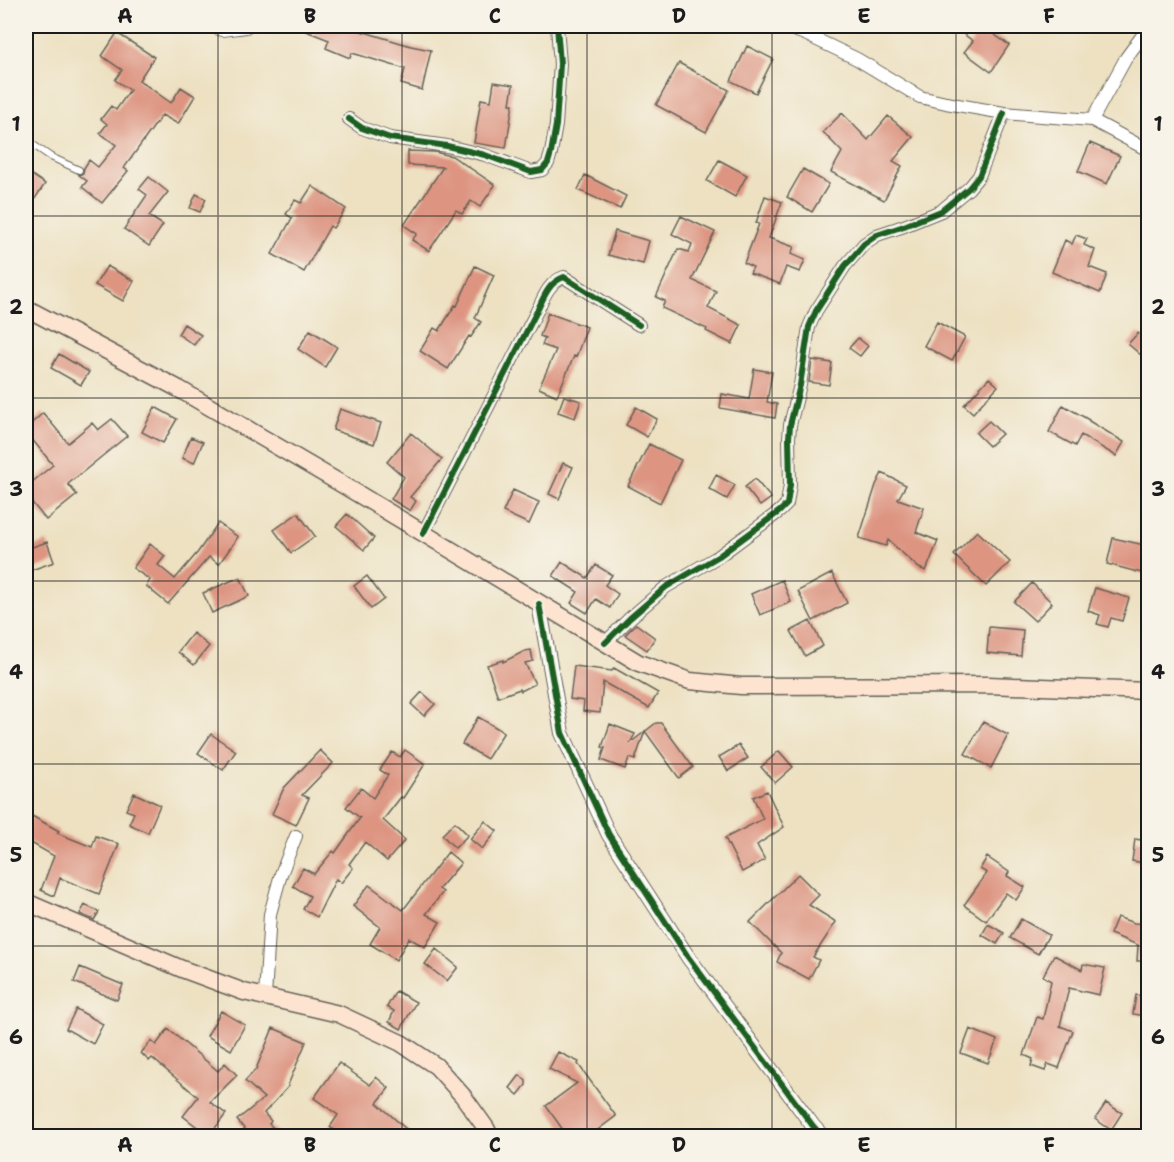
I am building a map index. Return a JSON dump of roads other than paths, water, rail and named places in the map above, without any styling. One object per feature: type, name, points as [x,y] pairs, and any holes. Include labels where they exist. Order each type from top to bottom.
[{"type":"main road","points":[[26,308],[179,389],[639,663],[690,681],[741,686],[988,685],[1149,691]]},
{"type":"main road","points":[[26,902],[182,969],[244,992],[339,1014],[400,1043],[436,1066],[463,1096],[490,1137]]},
{"type":"street","points":[[211,26],[222,30],[246,27]]},
{"type":"street","points":[[349,119],[362,128],[390,138],[485,155],[531,172],[542,170],[548,163],[556,125],[560,64],[557,26]]},
{"type":"street","points":[[783,26],[857,59],[920,97],[1004,113],[1092,120],[1149,150]]},
{"type":"street","points":[[1092,120],[1126,58],[1149,28]]},
{"type":"street","points":[[605,643],[666,587],[719,556],[787,504],[790,485],[790,424],[800,385],[809,327],[816,311],[845,266],[864,244],[877,235],[941,210],[969,188],[979,176],[1004,113]]},
{"type":"street","points":[[423,534],[538,307],[556,280],[564,277],[639,325]]},
{"type":"street","points":[[539,604],[562,733],[609,835],[688,957],[822,1137]]},
{"type":"street","points":[[265,997],[270,914],[281,874],[296,836]]},
{"type":"lane","points":[[26,140],[51,157],[79,170]]}]
